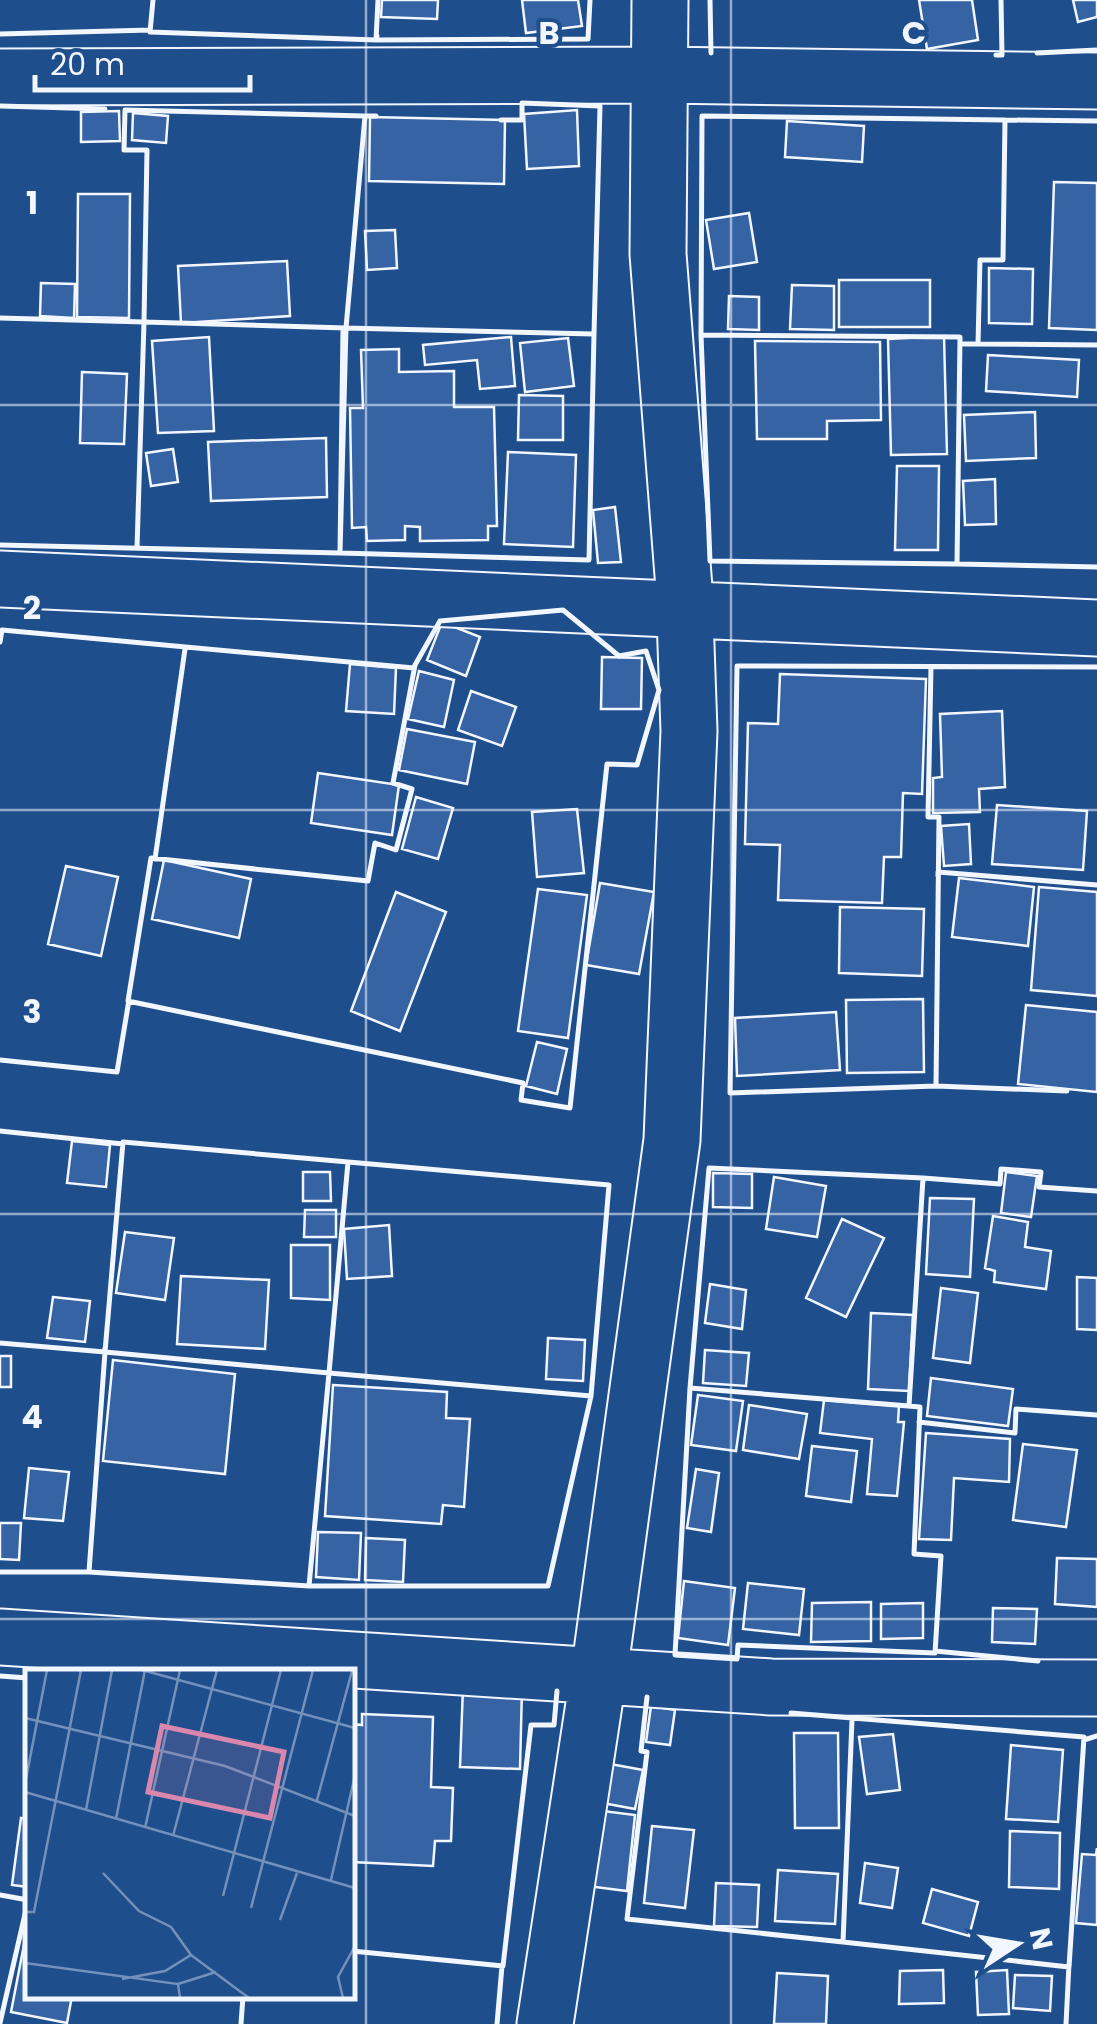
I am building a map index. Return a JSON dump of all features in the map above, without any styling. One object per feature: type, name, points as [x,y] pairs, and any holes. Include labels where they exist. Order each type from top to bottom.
[{"type":"street","points":[[545,2024],[672,1140],[689,730],[684,588],[658,254],[660,0]]},
{"type":"street","points":[[0,77],[659,76],[1097,81]]},
{"type":"street","points":[[0,579],[1097,628]]},
{"type":"street","points":[[0,1636],[771,1686],[1097,1688]]},
{"type":"building","points":[[382,0],[438,0],[437,19],[381,17]]},
{"type":"building","points":[[522,0],[578,0],[582,26],[526,33]]},
{"type":"building","points":[[919,0],[972,0],[978,40],[927,49]]},
{"type":"building","points":[[1073,0],[1097,0],[1097,17],[1078,22]]},
{"type":"building","points":[[577,110],[579,166],[527,169],[524,114]]},
{"type":"building","points":[[119,111],[120,141],[81,142],[81,112]]},
{"type":"building","points":[[133,113],[168,116],[166,143],[132,140]]},
{"type":"building","points":[[370,117],[505,120],[504,184],[369,181]]},
{"type":"building","points":[[787,121],[864,126],[862,162],[785,157]]},
{"type":"building","points":[[1054,182],[1097,183],[1097,330],[1049,328]]},
{"type":"building","points":[[78,194],[130,194],[129,318],[77,317]]},
{"type":"building","points":[[749,213],[757,262],[714,269],[706,220]]},
{"type":"building","points":[[395,230],[397,268],[367,270],[365,231]]},
{"type":"building","points":[[287,261],[290,316],[181,323],[178,266]]},
{"type":"building","points":[[989,268],[1033,269],[1032,324],[989,323]]},
{"type":"building","points":[[839,280],[930,280],[930,327],[839,327]]},
{"type":"building","points":[[41,283],[75,284],[74,318],[40,316]]},
{"type":"building","points":[[792,285],[834,286],[834,330],[790,329]]},
{"type":"building","points":[[729,296],[759,297],[759,330],[728,329]]},
{"type":"building","points":[[944,336],[947,454],[891,455],[888,339]]},
{"type":"building","points":[[209,337],[214,431],[158,433],[152,341]]},
{"type":"building","points":[[511,337],[515,386],[480,389],[477,360],[425,365],[423,345]]},
{"type":"building","points":[[568,338],[574,386],[525,392],[520,343]]},
{"type":"building","points":[[755,341],[880,342],[881,420],[827,421],[827,439],[757,439]]},
{"type":"building","points":[[399,349],[399,372],[454,371],[454,407],[494,407],[497,526],[488,526],[488,540],[420,541],[420,527],[405,526],[405,540],[367,541],[366,527],[352,528],[350,408],[363,408],[361,350]]},
{"type":"building","points":[[988,355],[1079,360],[1077,397],[986,391]]},
{"type":"building","points":[[82,372],[127,374],[124,444],[80,443]]},
{"type":"building","points":[[519,395],[563,396],[563,440],[518,440]]},
{"type":"building","points":[[1035,412],[1036,458],[966,461],[964,415]]},
{"type":"building","points":[[326,438],[327,497],[211,501],[208,442]]},
{"type":"building","points":[[173,449],[178,482],[151,486],[146,453]]},
{"type":"building","points":[[508,452],[576,455],[573,547],[504,544]]},
{"type":"building","points":[[897,466],[939,466],[938,550],[895,550]]},
{"type":"building","points":[[995,479],[996,524],[965,525],[963,481]]},
{"type":"building","points":[[615,507],[621,562],[598,563],[593,510]]},
{"type":"building","points":[[442,622],[480,637],[466,676],[427,660]]},
{"type":"building","points":[[602,657],[642,658],[641,709],[601,709]]},
{"type":"building","points":[[350,664],[396,668],[394,714],[346,711]]},
{"type":"building","points":[[419,671],[454,680],[444,727],[408,719]]},
{"type":"building","points":[[780,674],[926,679],[922,794],[903,793],[901,857],[884,857],[882,903],[778,900],[780,845],[745,844],[748,723],[778,724]]},
{"type":"building","points":[[471,691],[516,707],[502,746],[458,730]]},
{"type":"building","points":[[1002,711],[1005,787],[979,789],[980,812],[933,813],[933,778],[942,777],[940,714]]},
{"type":"building","points":[[407,729],[475,742],[467,784],[399,770]]},
{"type":"building","points":[[318,773],[399,785],[392,835],[311,823]]},
{"type":"building","points":[[416,797],[453,808],[438,859],[402,849]]},
{"type":"building","points":[[997,805],[1087,811],[1083,870],[992,864]]},
{"type":"building","points":[[577,809],[584,873],[537,877],[532,812]]},
{"type":"building","points":[[969,824],[971,864],[944,866],[941,826]]},
{"type":"building","points":[[164,860],[251,879],[239,938],[152,919]]},
{"type":"building","points":[[66,866],[118,877],[101,956],[48,944]]},
{"type":"building","points":[[959,878],[1034,887],[1028,946],[952,937]]},
{"type":"building","points":[[600,883],[654,892],[639,974],[586,965]]},
{"type":"building","points":[[1039,887],[1097,892],[1097,996],[1031,990]]},
{"type":"building","points":[[538,889],[587,895],[568,1038],[518,1031]]},
{"type":"building","points":[[396,892],[446,912],[400,1031],[351,1011]]},
{"type":"building","points":[[840,907],[924,909],[922,976],[839,973]]},
{"type":"building","points":[[923,999],[924,1072],[847,1073],[846,1000]]},
{"type":"building","points":[[1026,1005],[1097,1012],[1097,1092],[1018,1084]]},
{"type":"building","points":[[836,1012],[840,1070],[737,1076],[735,1018]]},
{"type":"building","points":[[537,1042],[567,1049],[557,1094],[526,1086]]},
{"type":"building","points":[[72,1141],[110,1145],[106,1187],[67,1183]]},
{"type":"building","points":[[303,1172],[330,1172],[331,1201],[303,1201]]},
{"type":"building","points":[[1006,1172],[1037,1176],[1031,1217],[1001,1213]]},
{"type":"building","points":[[713,1173],[752,1174],[752,1208],[713,1207]]},
{"type":"building","points":[[774,1177],[826,1186],[817,1237],[766,1229]]},
{"type":"building","points":[[930,1198],[974,1199],[970,1277],[926,1274]]},
{"type":"building","points":[[305,1210],[336,1210],[336,1237],[304,1237]]},
{"type":"building","points":[[993,1216],[1028,1222],[1025,1247],[1051,1251],[1046,1289],[994,1282],[995,1271],[985,1268]]},
{"type":"building","points":[[842,1219],[884,1238],[846,1317],[806,1298]]},
{"type":"building","points":[[389,1225],[392,1276],[347,1279],[344,1229]]},
{"type":"building","points":[[125,1232],[174,1238],[165,1300],[116,1293]]},
{"type":"building","points":[[291,1245],[330,1245],[330,1300],[291,1298]]},
{"type":"building","points":[[181,1276],[269,1280],[265,1349],[177,1344]]},
{"type":"building","points":[[1077,1277],[1097,1278],[1097,1330],[1077,1329]]},
{"type":"building","points":[[710,1284],[746,1290],[742,1329],[705,1323]]},
{"type":"building","points":[[941,1288],[978,1293],[970,1363],[933,1358]]},
{"type":"building","points":[[53,1297],[90,1301],[85,1342],[47,1338]]},
{"type":"building","points":[[871,1313],[913,1315],[909,1391],[868,1389]]},
{"type":"building","points":[[548,1338],[585,1340],[583,1381],[546,1379]]},
{"type":"building","points":[[705,1350],[749,1353],[746,1386],[703,1383]]},
{"type":"building","points":[[0,1356],[11,1356],[11,1387],[0,1387]]},
{"type":"building","points":[[113,1360],[235,1374],[225,1474],[103,1461]]},
{"type":"building","points":[[931,1378],[1013,1389],[1008,1426],[927,1416]]},
{"type":"building","points":[[333,1385],[447,1392],[446,1418],[470,1419],[464,1507],[443,1505],[441,1524],[325,1516]]},
{"type":"building","points":[[698,1395],[743,1401],[736,1451],[691,1445]]},
{"type":"building","points":[[824,1400],[899,1406],[898,1422],[904,1422],[897,1496],[867,1494],[872,1439],[820,1433]]},
{"type":"building","points":[[749,1405],[807,1414],[799,1459],[743,1450]]},
{"type":"building","points":[[926,1433],[1010,1439],[1009,1482],[954,1478],[951,1540],[919,1539]]},
{"type":"building","points":[[1023,1444],[1077,1450],[1066,1527],[1013,1520]]},
{"type":"building","points":[[812,1446],[857,1451],[851,1502],[806,1496]]},
{"type":"building","points":[[29,1468],[69,1472],[63,1521],[24,1518]]},
{"type":"building","points":[[696,1469],[719,1473],[711,1532],[687,1528]]},
{"type":"building","points":[[0,1523],[21,1523],[19,1560],[0,1559]]},
{"type":"building","points":[[318,1532],[361,1533],[359,1580],[316,1577]]},
{"type":"building","points":[[366,1538],[405,1540],[403,1582],[365,1580]]},
{"type":"building","points":[[1057,1558],[1097,1559],[1097,1607],[1055,1604]]},
{"type":"building","points":[[684,1581],[735,1588],[728,1645],[678,1638]]},
{"type":"building","points":[[748,1583],[804,1589],[799,1635],[743,1629]]},
{"type":"building","points":[[871,1602],[871,1641],[811,1642],[812,1603]]},
{"type":"building","points":[[923,1603],[923,1638],[881,1639],[881,1604]]},
{"type":"building","points":[[993,1608],[1037,1609],[1035,1644],[992,1642]]},
{"type":"building","points":[[463,1687],[522,1688],[520,1769],[460,1767]]},
{"type":"building","points":[[651,1706],[675,1710],[670,1745],[646,1742]]},
{"type":"building","points":[[362,1714],[433,1717],[431,1787],[453,1788],[451,1841],[435,1841],[433,1866],[355,1862],[355,1724],[362,1725]]},
{"type":"building","points":[[794,1733],[838,1733],[839,1828],[795,1828]]},
{"type":"building","points":[[893,1734],[900,1790],[867,1794],[859,1737]]},
{"type":"building","points":[[1011,1745],[1063,1750],[1058,1822],[1006,1819]]},
{"type":"building","points":[[605,1763],[643,1770],[635,1809],[597,1802]]},
{"type":"building","points":[[595,1810],[635,1815],[627,1891],[587,1886]]},
{"type":"building","points":[[21,1818],[25,1819],[25,1887],[12,1885]]},
{"type":"building","points":[[652,1826],[694,1830],[685,1908],[644,1903]]},
{"type":"building","points":[[1010,1831],[1060,1833],[1059,1889],[1009,1887]]},
{"type":"building","points":[[1097,1848],[1097,1925],[1076,1923],[1082,1854],[1096,1855]]},
{"type":"building","points":[[865,1863],[898,1868],[892,1908],[860,1903]]},
{"type":"building","points":[[778,1870],[838,1874],[835,1924],[775,1921]]},
{"type":"building","points":[[716,1883],[759,1885],[757,1927],[714,1926]]},
{"type":"building","points":[[932,1889],[978,1902],[969,1936],[923,1923]]},
{"type":"building","points":[[25,1940],[25,1999],[71,1999],[67,2023],[11,2012]]},
{"type":"building","points":[[943,1970],[944,2003],[899,2004],[900,1971]]},
{"type":"building","points":[[1007,1970],[1009,2014],[978,2015],[976,1972]]},
{"type":"building","points":[[777,1973],[828,1976],[826,2024],[774,2024]]},
{"type":"building","points":[[1015,1975],[1052,1976],[1050,2011],[1013,2008]]},
{"type":"wall","points":[[153,0],[150,32],[376,40],[378,0]]},
{"type":"wall","points":[[377,36],[376,40],[588,39],[590,0]]},
{"type":"wall","points":[[710,0],[711,53]]},
{"type":"wall","points":[[996,55],[1002,55],[1001,0]]},
{"type":"wall","points":[[0,34],[150,30]]},
{"type":"wall","points":[[1037,53],[1097,50]]},
{"type":"wall","points":[[365,116],[346,328],[594,334],[600,106],[522,103],[522,120],[501,120]]},
{"type":"wall","points":[[0,106],[105,109]]},
{"type":"wall","points":[[365,116],[346,328],[144,322],[147,150],[124,150],[125,110],[376,116]]},
{"type":"wall","points":[[702,116],[1005,120],[1003,260],[980,260],[978,344],[960,344],[960,337],[701,335],[702,116]]},
{"type":"wall","points":[[1005,120],[1097,121]]},
{"type":"wall","points":[[0,318],[144,322]]},
{"type":"wall","points":[[137,548],[144,322],[148,322]]},
{"type":"wall","points":[[0,545],[340,553],[343,328]]},
{"type":"wall","points":[[346,328],[594,334],[589,560],[340,553],[346,328]]},
{"type":"wall","points":[[701,335],[960,337],[957,564],[710,561],[701,335]]},
{"type":"wall","points":[[975,344],[1097,345]]},
{"type":"wall","points":[[958,564],[1097,567]]},
{"type":"wall","points":[[563,610],[619,656],[646,651],[659,690],[637,765],[607,764],[570,1108],[521,1100],[523,1083],[128,1001],[151,858],[368,881],[375,843],[396,850],[412,789],[393,783],[415,665],[440,621],[563,610]]},
{"type":"wall","points":[[0,642],[2,630],[414,668]]},
{"type":"wall","points":[[155,859],[185,649]]},
{"type":"wall","points":[[931,667],[928,817],[939,817],[936,1086],[730,1093],[737,666],[1097,667]]},
{"type":"wall","points":[[938,876],[938,872],[1097,885]]},
{"type":"wall","points":[[0,1060],[117,1072],[129,1000]]},
{"type":"wall","points":[[936,1081],[936,1086],[1067,1091]]},
{"type":"wall","points":[[0,1131],[123,1144]]},
{"type":"wall","points":[[123,1142],[348,1162],[329,1373],[105,1352],[123,1142]]},
{"type":"wall","points":[[348,1162],[609,1185],[591,1396],[329,1373],[348,1162]]},
{"type":"wall","points":[[709,1168],[923,1178],[909,1406],[690,1388],[709,1168]]},
{"type":"wall","points":[[923,1182],[923,1178],[1000,1184],[1001,1169],[1041,1172],[1039,1187],[1097,1191]]},
{"type":"wall","points":[[0,1343],[105,1352],[105,1348]]},
{"type":"wall","points":[[105,1352],[329,1373],[309,1586],[89,1572],[105,1352]]},
{"type":"wall","points":[[329,1373],[591,1396],[548,1586],[309,1586],[329,1373]]},
{"type":"wall","points":[[690,1388],[920,1407],[914,1554],[941,1556],[935,1653],[738,1645],[737,1659],[675,1655],[690,1388]]},
{"type":"wall","points":[[919,1422],[1015,1433],[1016,1409],[1097,1415]]},
{"type":"wall","points":[[0,1572],[89,1572]]},
{"type":"wall","points":[[935,1651],[1038,1661]]},
{"type":"wall","points":[[0,1676],[25,1678]]},
{"type":"wall","points":[[355,1951],[503,1966],[531,1725],[554,1725],[557,1691]]},
{"type":"wall","points":[[647,1697],[641,1751],[647,1752],[627,1919],[843,1942],[852,1720]]},
{"type":"wall","points":[[791,1713],[1084,1737],[1069,1967],[843,1942],[852,1720]]},
{"type":"wall","points":[[1084,1740],[1097,1736]]},
{"type":"wall","points":[[0,1895],[25,1899]]},
{"type":"wall","points":[[0,2023],[25,1914]]},
{"type":"wall","points":[[1066,2024],[1069,1964]]},
{"type":"wall","points":[[497,2024],[502,1966]]},
{"type":"wall","points":[[241,2024],[243,1999]]}]
